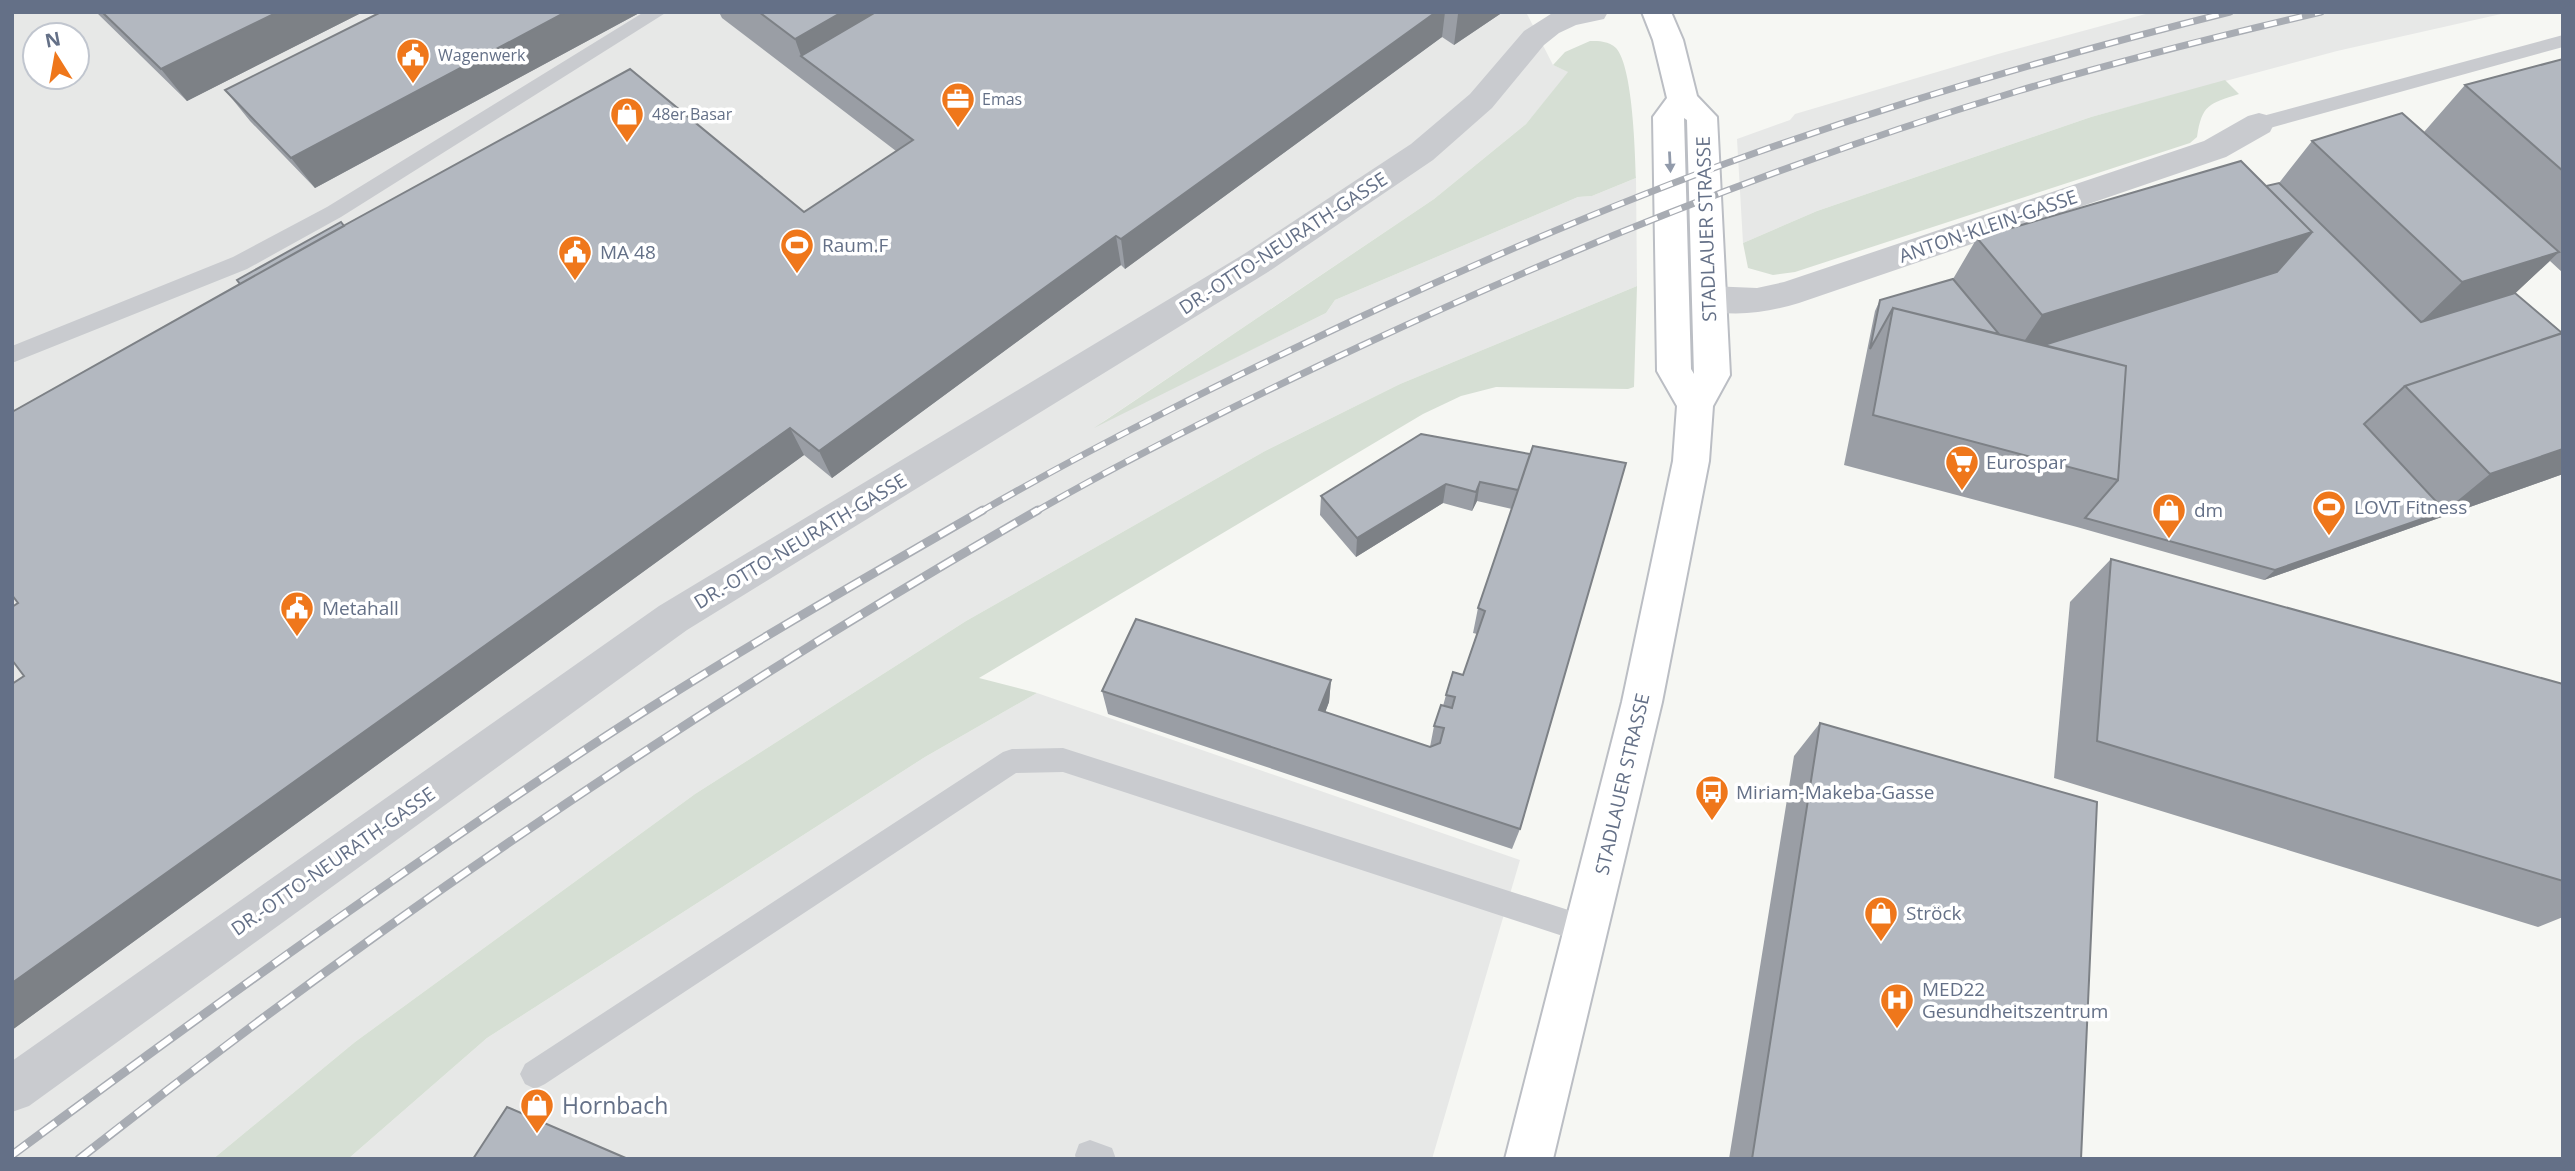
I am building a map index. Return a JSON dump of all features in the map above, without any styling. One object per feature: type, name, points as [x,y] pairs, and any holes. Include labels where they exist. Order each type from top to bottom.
[{"type":"main road","name":"STADLAUER STRASSE","points":[[1529,1159],[1642,702],[1691,461],[1695,405],[1712,375],[1702,117],[1683,100],[1668,40],[1656,12]]},
{"type":"main road","name":"STADLAUER STRASSE","points":[[1683,100],[1668,117],[1674,372],[1695,405]]},
{"type":"street","name":"DR.-OTTO-NEURATH-GASSE","points":[[12,1089],[673,618],[1256,263],[1422,152],[1481,101],[1534,38],[1549,26],[1569,17],[1594,12]]},
{"type":"street","name":"ANTON-KLEIN-GASSE","points":[[1709,299],[1757,301],[1787,294],[2215,149],[2259,124]]},
{"type":"lane","points":[[12,355],[240,262],[334,212],[658,12]]},
{"type":"lane","points":[[2259,124],[2563,41]]},
{"type":"lane","points":[[535,1074],[1012,761],[1063,760],[1587,930]]},
{"type":"shaded area","points":[[12,12],[1526,12],[1553,65],[1569,72],[1526,124],[1434,199],[1101,423],[1326,313],[1335,300],[1578,197],[1592,196],[1636,178],[1637,286],[1400,384],[1265,451],[966,621],[695,794],[355,1042],[213,1159],[12,1159]]},
{"type":"shaded area","points":[[2153,12],[2510,12],[2337,51],[2091,117],[1817,211],[1743,243],[1737,139],[1790,120],[1795,114]]},
{"type":"shaded area","points":[[1590,41],[1610,44],[1622,58],[1630,91],[1636,178],[1592,196],[1578,197],[1335,300],[1326,313],[1094,428],[1434,199],[1526,124],[1568,72],[1553,65],[1565,52]]},
{"type":"shaded area","points":[[2225,80],[2239,94],[2209,107],[2201,118],[2197,137],[2190,143],[1795,272],[1773,275],[1748,268],[1743,243],[1817,211],[2091,117]]},
{"type":"shaded area","points":[[1637,286],[1634,387],[1496,387],[1461,396],[1423,414],[979,678],[1037,693],[925,757],[487,1038],[348,1159],[213,1159],[355,1042],[695,794],[966,621],[1265,451],[1400,384]]},
{"type":"shaded area","points":[[1037,693],[1520,860],[1432,1159],[348,1159],[487,1038],[925,757]]},
{"type":"building","points":[[102,12],[278,12],[161,69]]},
{"type":"building","points":[[381,12],[566,12],[291,158],[225,90]]},
{"type":"building","points":[[759,12],[842,12],[795,39]]},
{"type":"building","points":[[876,12],[1436,12],[1121,239],[1116,236],[819,451],[790,428],[12,983],[12,684],[24,676],[12,660],[12,607],[18,603],[12,595],[12,412],[630,69],[804,212],[913,140],[801,56]]},
{"type":"building","points":[[2563,59],[2563,171],[2465,85]]},
{"type":"building","points":[[2402,113],[2559,252],[2462,282],[2312,141]]},
{"type":"building","points":[[2241,161],[2312,232],[2042,315],[1977,238]]},
{"type":"building","points":[[2279,183],[2421,322],[2515,293],[2562,333],[2405,386],[2364,424],[2445,511],[2275,570],[2085,518],[2118,480],[2126,366],[2044,345],[2277,272],[2312,232],[2266,186]]},
{"type":"building","points":[[341,222],[344,226],[240,284],[237,280]]},
{"type":"building","points":[[1953,279],[1999,334],[1893,308],[1870,349],[1880,300]]},
{"type":"building","points":[[1893,308],[2126,366],[2118,480],[1873,415]]},
{"type":"building","points":[[2563,333],[2563,449],[2490,474],[2405,386]]},
{"type":"building","points":[[1421,434],[1530,454],[1518,490],[1480,482],[1476,492],[1446,484],[1357,538],[1321,496]]},
{"type":"building","points":[[1533,446],[1626,463],[1520,829],[1102,691],[1136,619],[1331,680],[1319,710],[1430,747],[1440,743],[1444,728],[1434,726],[1441,705],[1452,708],[1455,697],[1446,695],[1453,672],[1463,675],[1485,611],[1478,608]]},
{"type":"building","points":[[2111,559],[2563,684],[2563,881],[2097,741]]},
{"type":"building","name":"MED22 Gesundheitszentrum","points":[[1820,723],[2097,802],[2081,1159],[1752,1159]]},
{"type":"building","name":"Hornbach","points":[[507,1107],[628,1159],[473,1159]]},
{"type":"railway","points":[[980,512],[1118,436],[1259,365],[1453,275],[1603,211],[1704,171],[1873,113],[2110,43],[2230,12]]},
{"type":"railway","points":[[1035,512],[1115,467],[1280,384],[1443,308],[1686,206],[1851,145],[2018,91],[2169,49],[2321,12]]},
{"type":"railway","points":[[12,1155],[306,941],[530,786],[699,677],[983,510]]},
{"type":"railway","points":[[79,1159],[310,983],[547,817],[789,659],[1038,510]]},
{"type":"place","name":"Wagenwerk","points":[[413,85]]},
{"type":"place","name":"Emas","points":[[958,129]]},
{"type":"place","name":"48er Basar","points":[[627,144]]},
{"type":"place","name":"Raum.F","points":[[797,275]]},
{"type":"place","name":"MA 48","points":[[575,282]]},
{"type":"place","name":"Eurospar","points":[[1962,492]]},
{"type":"place","name":"LOVT Fitness","points":[[2329,537]]},
{"type":"place","name":"dm","points":[[2169,540]]},
{"type":"place","name":"Metahall","points":[[297,638]]},
{"type":"place","name":"Miriam-Makeba-Gasse","points":[[1712,822]]},
{"type":"place","name":"Ströck","points":[[1881,943]]},
{"type":"place","name":"MED22 Gesundheitszentrum","points":[[1897,1030]]},
{"type":"place","name":"Hornbach","points":[[537,1135]]}]
